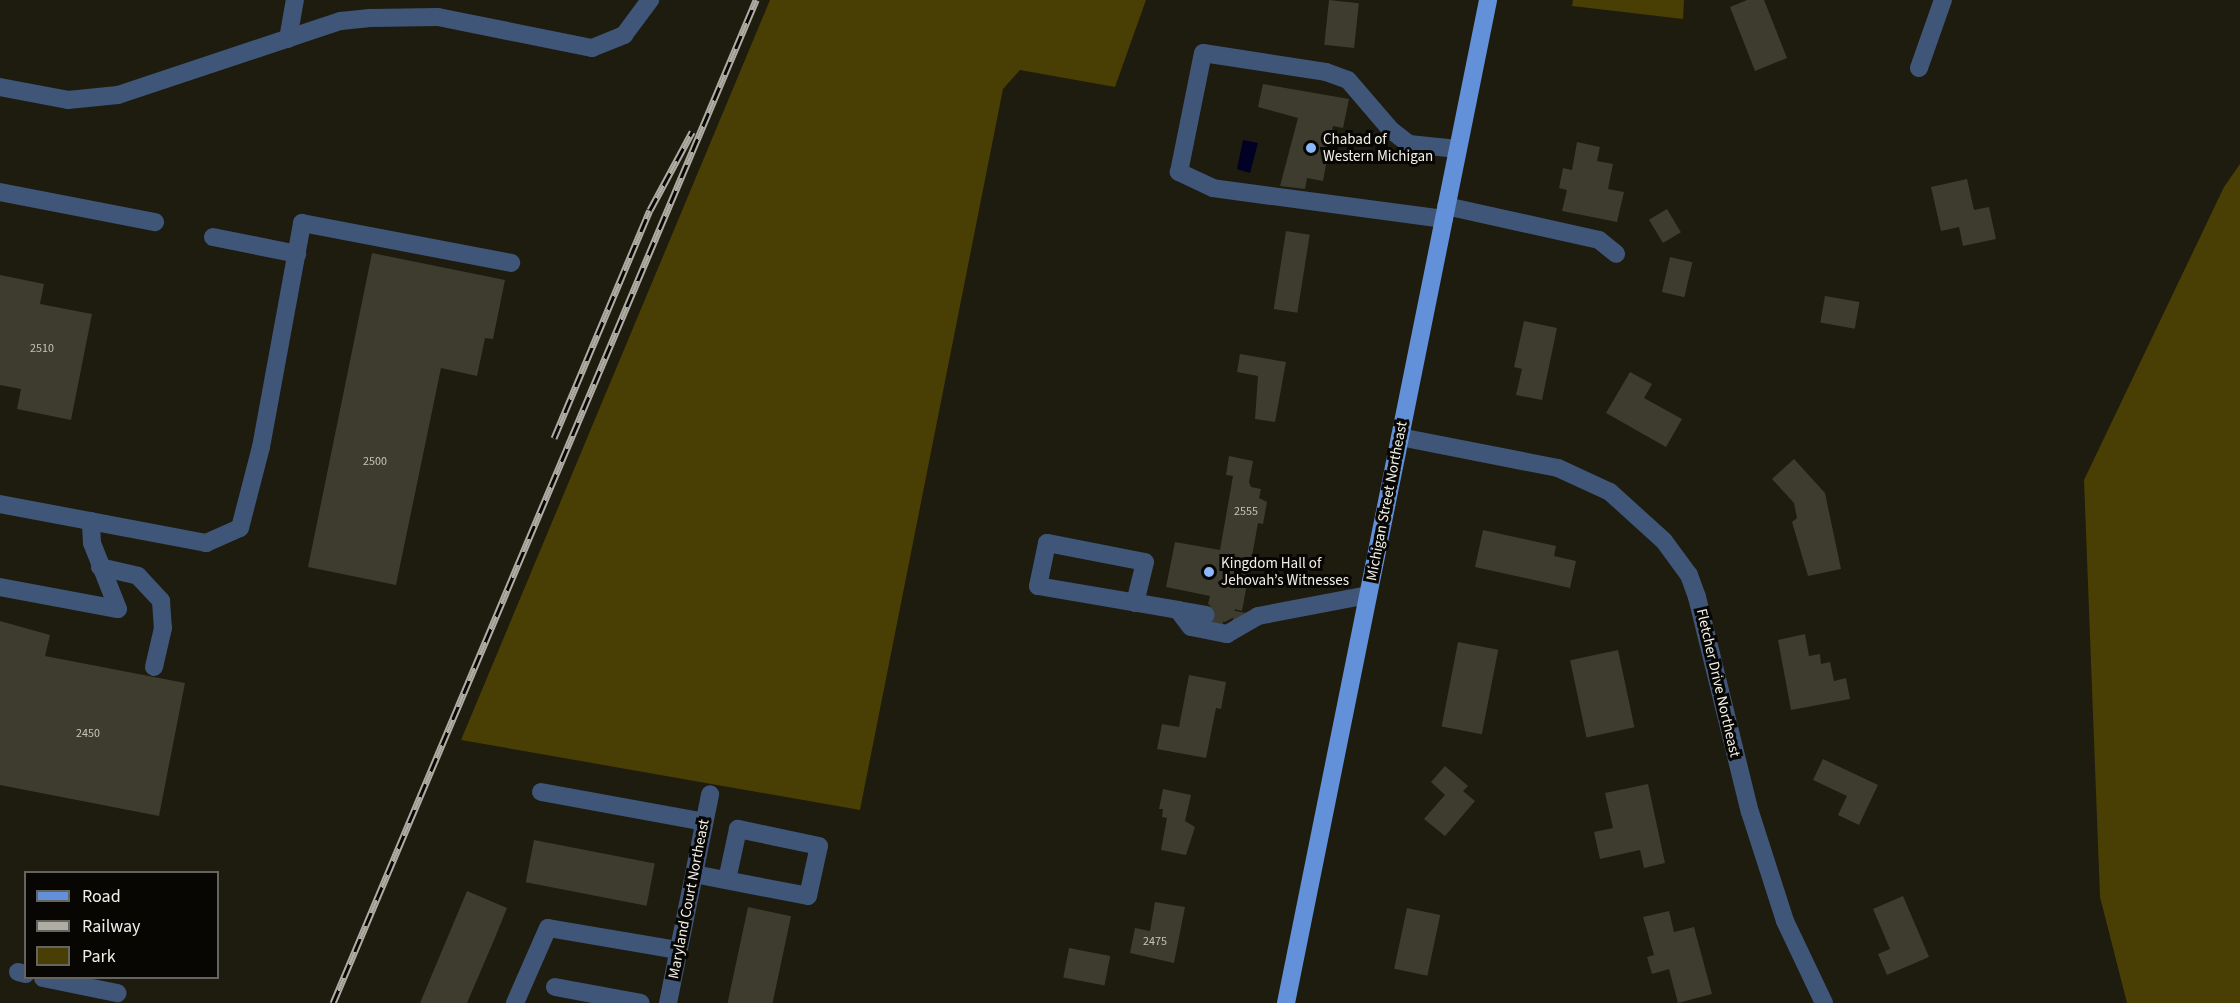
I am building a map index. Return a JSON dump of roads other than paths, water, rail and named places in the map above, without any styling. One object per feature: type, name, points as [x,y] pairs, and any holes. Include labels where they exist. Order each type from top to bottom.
[{"type":"main road","name":"Michigan Street Northeast","points":[[1286,1003],[1488,0]]},
{"type":"street","points":[[288,39],[295,0]]},
{"type":"street","points":[[0,87],[68,100],[91,99],[161,82],[340,21],[438,17],[592,48],[624,35],[650,0]]},
{"type":"street","points":[[1919,68],[1943,0]]},
{"type":"street","points":[[1458,149],[1409,144],[1391,130],[1348,80],[1326,72],[1203,53],[1179,172],[1212,188],[1445,212],[1599,240],[1616,254]]},
{"type":"street","points":[[0,192],[155,222]]},
{"type":"street","points":[[0,504],[206,543],[240,528],[261,447],[302,223],[511,263]]},
{"type":"street","points":[[213,237],[297,254]]},
{"type":"street","name":"Fletcher Drive Northeast","points":[[1400,437],[1567,472],[1610,492],[1664,541],[1689,575],[1700,605],[1750,812],[1785,921],[1824,1003]]},
{"type":"street","points":[[0,587],[118,609],[92,543],[91,521]]},
{"type":"street","points":[[1135,603],[1145,562],[1047,543],[1038,586],[1135,603],[1206,615]]},
{"type":"street","points":[[100,567],[138,576],[161,601],[163,628],[154,667]]},
{"type":"street","points":[[1178,610],[1191,627],[1227,633],[1258,616],[1368,595]]},
{"type":"street","points":[[541,792],[704,822]]},
{"type":"street","name":"Maryland Court Northeast","points":[[668,1003],[710,794]]},
{"type":"street","points":[[694,874],[808,896],[819,846],[738,829],[727,880]]},
{"type":"street","points":[[515,1003],[548,928],[678,950]]},
{"type":"street","points":[[49,979],[115,991]]},
{"type":"street","points":[[555,987],[641,1003]]},
{"type":"water","points":[[1243,140],[1258,143],[1250,173],[1237,169]]},
{"type":"tunnel","points":[[1206,615],[1246,622]]},
{"type":"railway","points":[[333,1003],[756,0]]},
{"type":"railway","points":[[554,438],[650,210],[692,132]]},
{"type":"place","name":"Chabad of Western Michigan","points":[[1311,148]]},
{"type":"place","name":"Kingdom Hall of Jehovah’s Witnesses","points":[[1209,572]]}]
